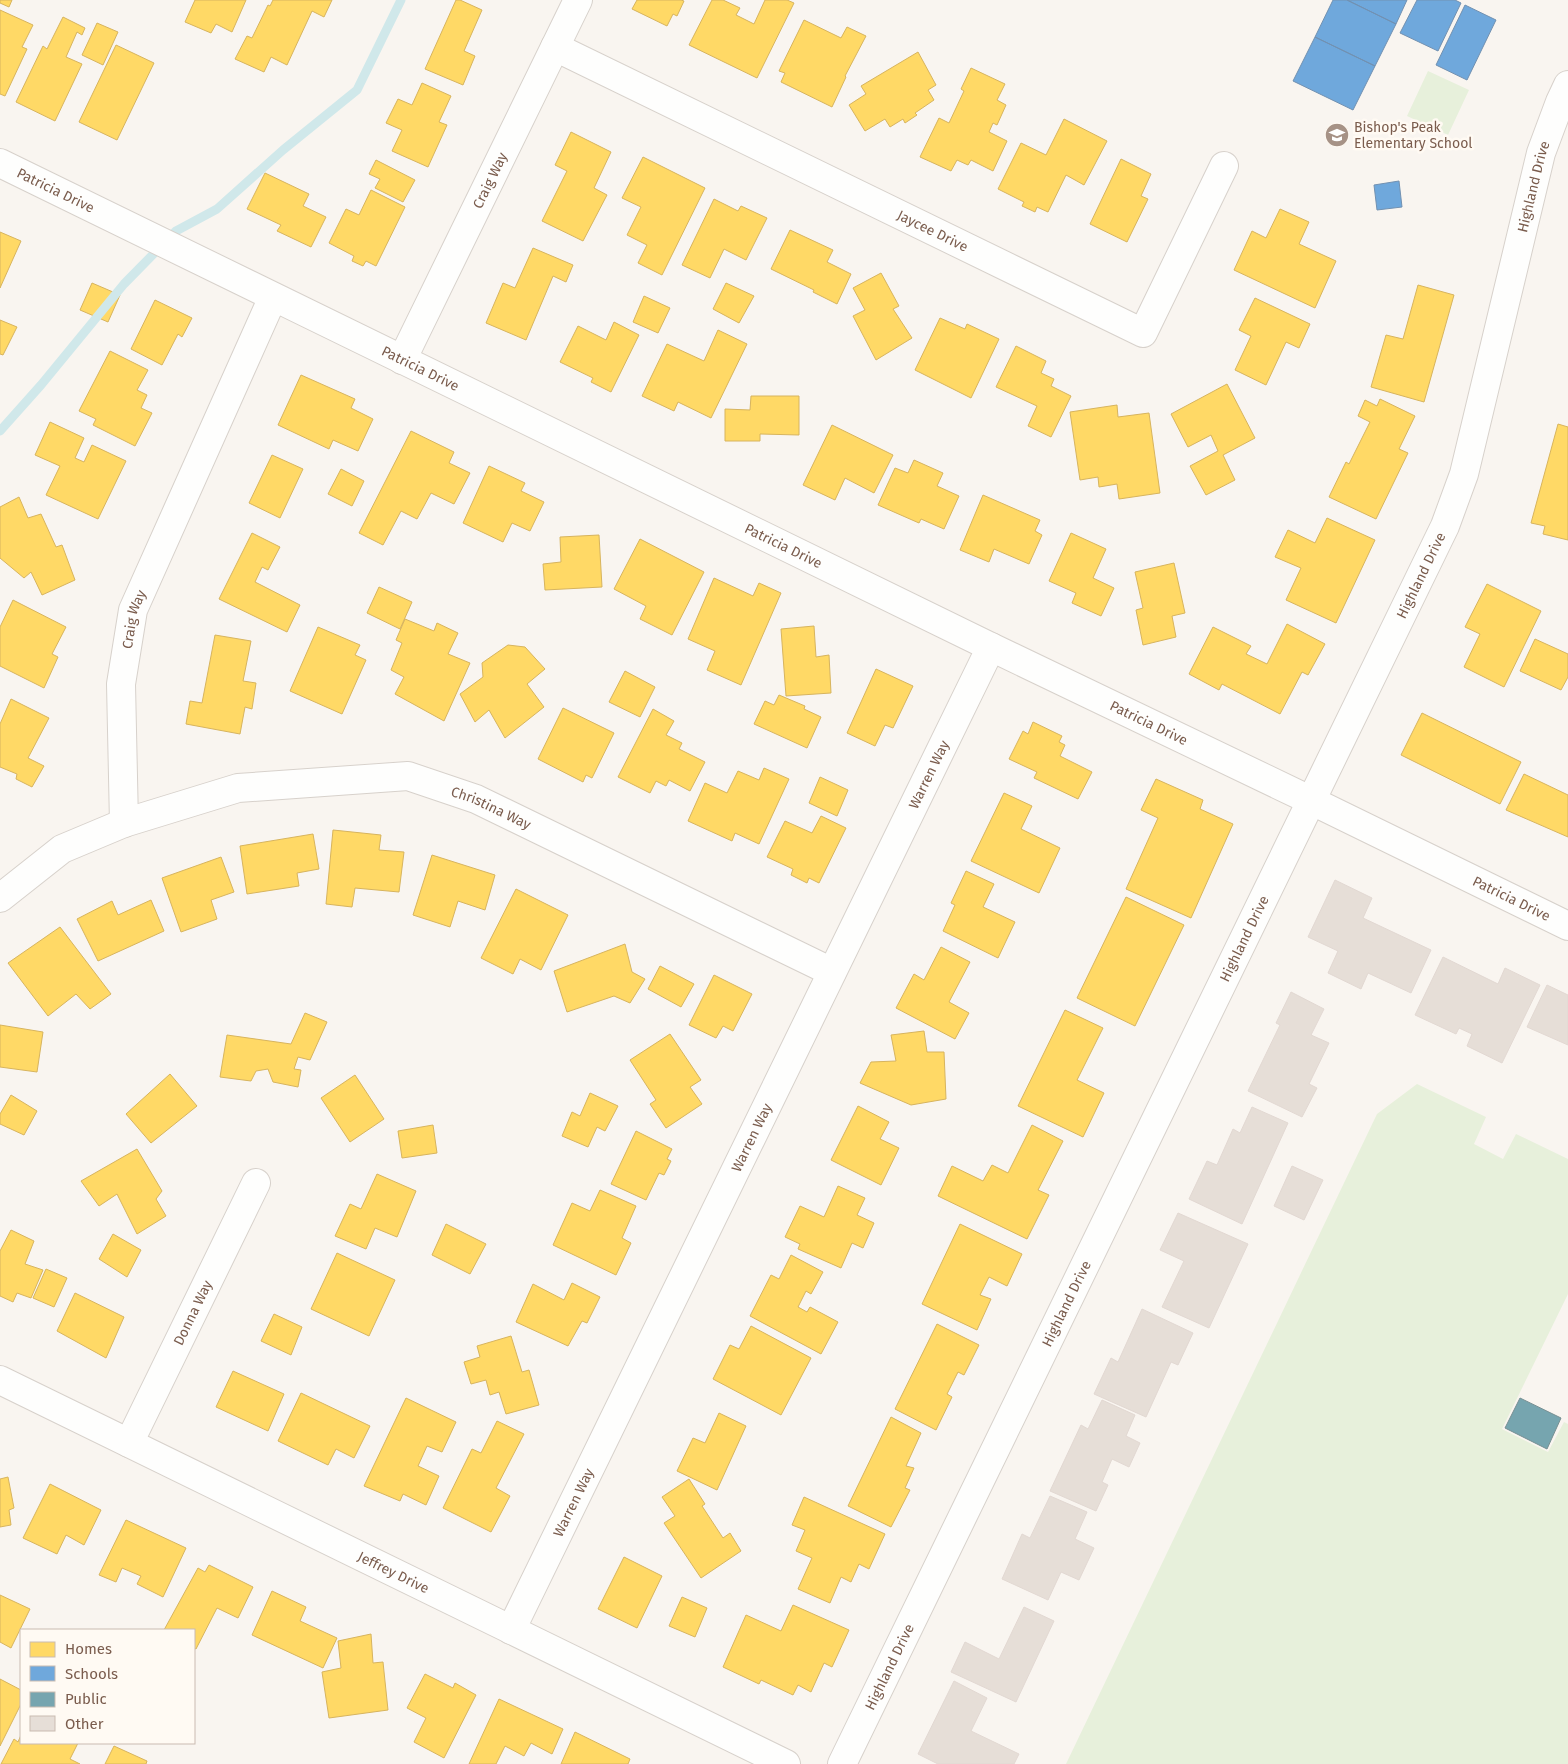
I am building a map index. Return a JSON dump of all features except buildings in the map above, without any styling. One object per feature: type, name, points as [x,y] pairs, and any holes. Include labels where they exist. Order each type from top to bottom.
[{"type":"street","name":"Craig Way","points":[[402,360],[578,0]]},
{"type":"street","name":"Jaycee Drive","points":[[555,47],[1143,333],[1224,166]]},
{"type":"street","name":"Highland Drive","points":[[842,1764],[1445,526],[1461,483],[1541,153],[1568,85]]},
{"type":"street","name":"Patricia Drive","points":[[0,163],[991,647],[1312,800],[1568,926]]},
{"type":"street","name":"Craig Way","points":[[124,823],[121,684],[133,610],[274,297]]},
{"type":"street","name":"Warren Way","points":[[511,1630],[991,647]]},
{"type":"street","name":"Christina Way","points":[[124,823],[238,788],[408,776],[476,799],[832,972]]},
{"type":"street","points":[[0,898],[62,849],[124,823]]},
{"type":"street","name":"Donna Way","points":[[129,1443],[256,1182]]},
{"type":"street","name":"Jeffrey Drive","points":[[0,1380],[786,1764]]},
{"type":"green space","points":[[1428,71],[1469,90],[1448,135],[1407,116]]},
{"type":"green space","points":[[1417,1084],[1486,1117],[1474,1144],[1503,1159],[1516,1134],[1568,1159],[1568,1294],[1502,1429],[1548,1452],[1564,1422],[1568,1424],[1568,1764],[1066,1764],[1377,1114]]},
{"type":"waterway","points":[[0,431],[41,385],[124,284],[176,231],[217,209],[283,150],[357,90],[401,0]]},
{"type":"place","name":"Bishop's Peak Elementary School","points":[[1337,135]]}]
